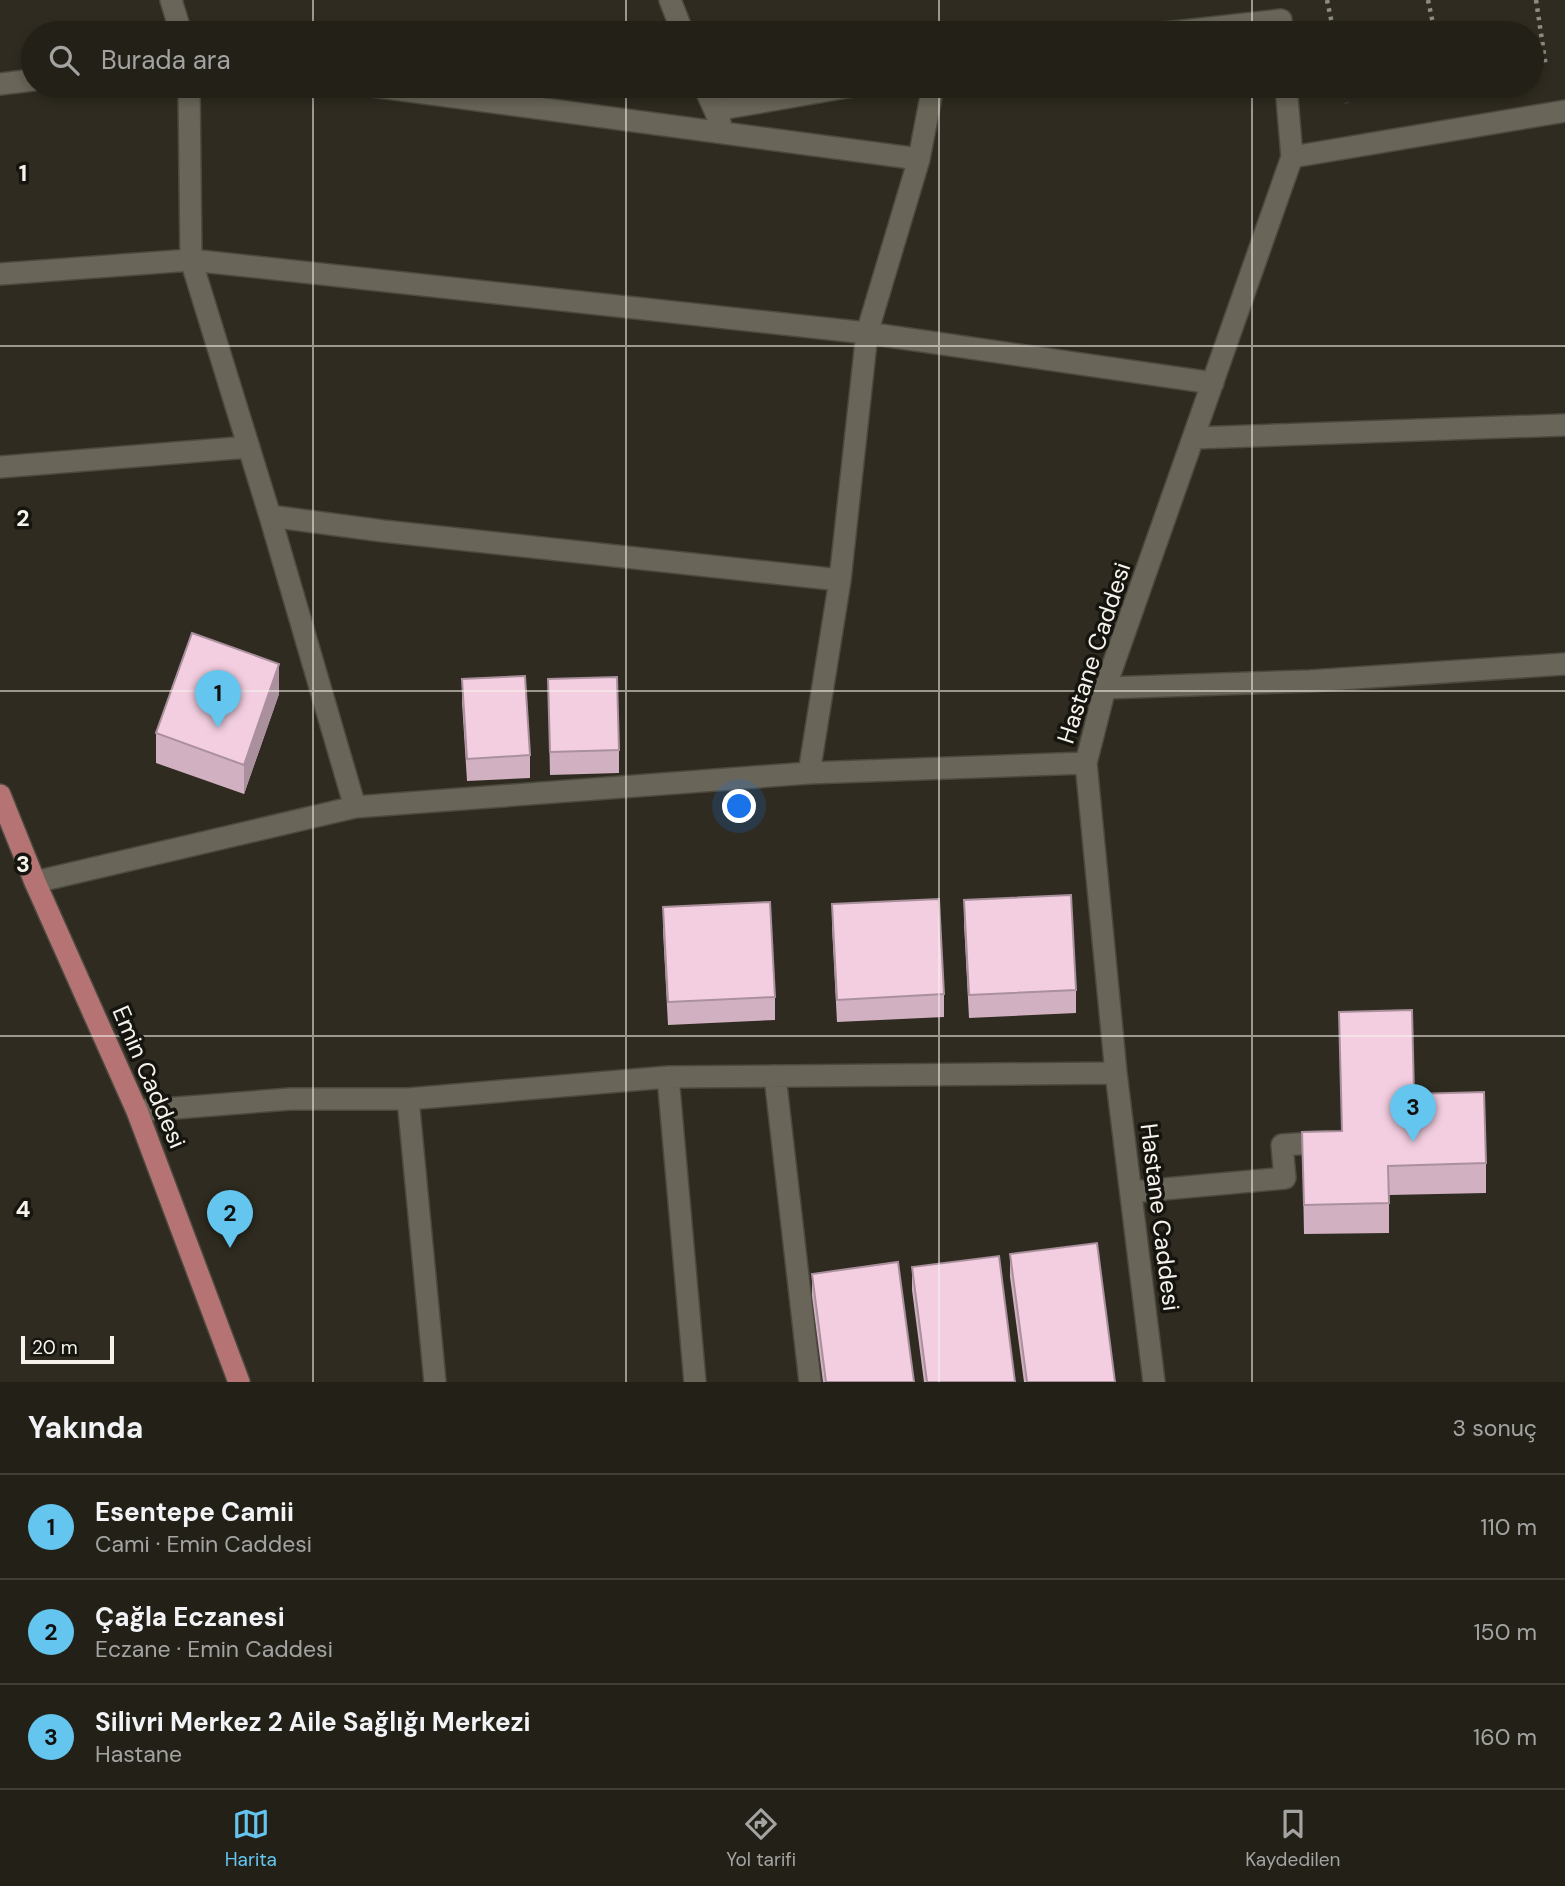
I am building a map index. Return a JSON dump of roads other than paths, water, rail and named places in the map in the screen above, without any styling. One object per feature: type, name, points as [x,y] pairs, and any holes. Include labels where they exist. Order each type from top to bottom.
[{"type":"main road","name":"Emin Caddesi","points":[[0,796],[35,882],[137,1111],[239,1382]]},
{"type":"street","points":[[171,0],[177,21]]},
{"type":"street","points":[[670,0],[678,21]]},
{"type":"street","points":[[1256,21],[1279,18]]},
{"type":"street","points":[[0,84],[21,81]]},
{"type":"street","points":[[189,98],[191,260],[270,516],[355,807]]},
{"type":"street","points":[[464,98],[919,159]]},
{"type":"street","points":[[710,98],[725,133]]},
{"type":"street","points":[[715,110],[784,98]]},
{"type":"street","points":[[809,773],[840,580],[867,333],[919,159],[931,98]]},
{"type":"street","name":"Hastane Caddesi","points":[[1154,1382],[1116,1073],[1086,763],[1105,688],[1292,157],[1287,98]]},
{"type":"street","points":[[1292,157],[1565,110]]},
{"type":"street","points":[[0,274],[191,260],[867,333],[1213,383]]},
{"type":"street","points":[[1194,438],[1565,425]]},
{"type":"street","points":[[0,467],[248,447]]},
{"type":"street","points":[[270,516],[410,534],[840,580]]},
{"type":"street","points":[[1105,688],[1310,681],[1565,664]]},
{"type":"street","points":[[35,882],[355,807],[809,773],[1086,763]]},
{"type":"street","points":[[137,1111],[290,1099],[408,1099],[667,1077],[1116,1073]]},
{"type":"street","points":[[775,1076],[810,1382]]},
{"type":"street","points":[[667,1077],[695,1382]]},
{"type":"street","points":[[408,1099],[435,1382]]},
{"type":"street","points":[[1131,1192],[1285,1178],[1282,1144],[1326,1142]]},
{"type":"place","name":"Esentepe Camii","points":[[218,728]]},
{"type":"place","name":"Silivri Merkez 2 Aile Sağlığı Merkezi","points":[[1413,1142]]},
{"type":"place","name":"Çağla Eczanesi","points":[[230,1248]]}]
